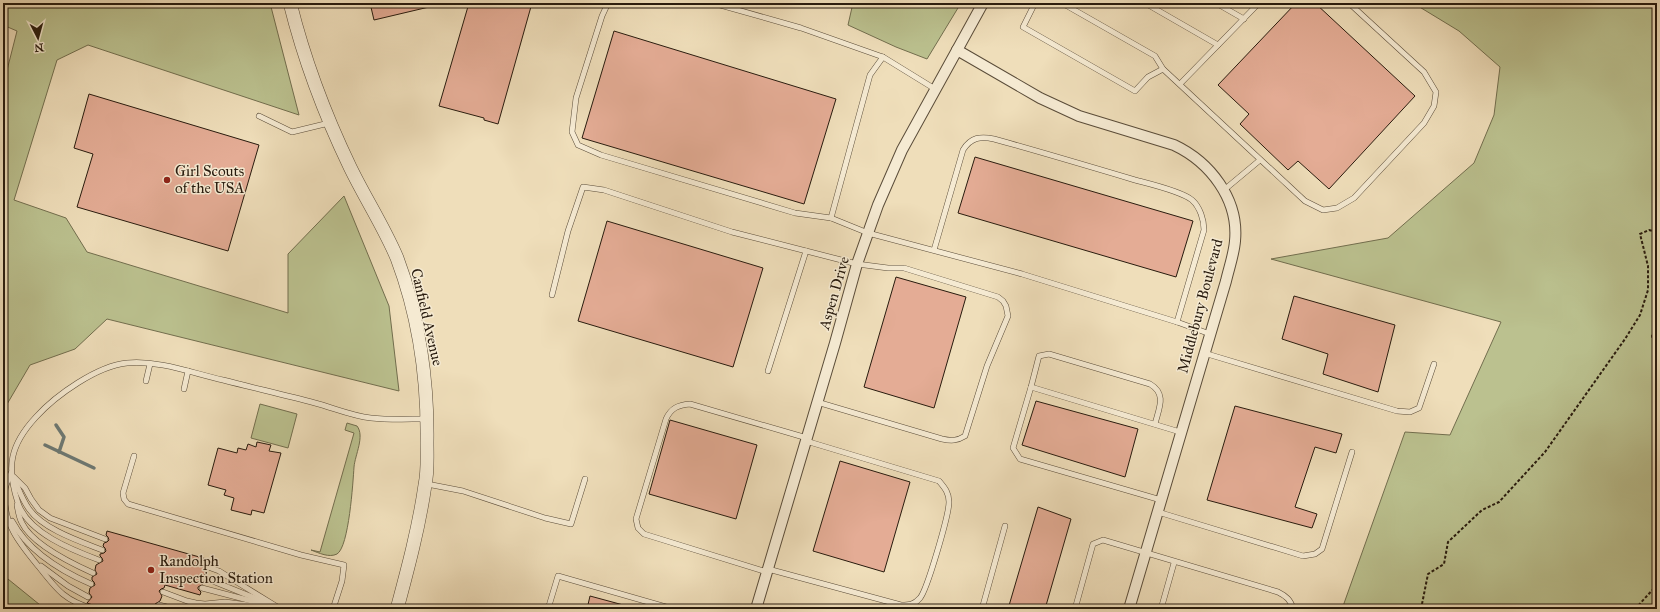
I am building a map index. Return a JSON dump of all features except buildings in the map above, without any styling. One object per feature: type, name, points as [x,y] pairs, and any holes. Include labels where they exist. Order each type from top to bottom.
[{"type":"street","name":"Canfield Avenue","points":[[290,3],[308,64],[330,123],[351,168],[386,234],[397,260],[409,299],[417,335],[423,373],[427,418],[426,484],[414,544],[397,609]]},
{"type":"street","name":"Aspen Drive","points":[[756,609],[807,439],[856,264],[878,205],[902,150],[983,3]]},
{"type":"street","name":"Middlebury Boulevard","points":[[956,50],[1040,98],[1079,116],[1174,145],[1186,151],[1211,172],[1224,190],[1230,203],[1235,241],[1226,280],[1180,432],[1130,609]]},
{"type":"lane","points":[[608,3],[602,16],[576,98],[572,132],[578,145],[601,155],[795,213],[831,218],[868,233],[1022,274],[1177,322],[1210,334]]},
{"type":"lane","points":[[713,3],[801,28],[883,57],[936,88]]},
{"type":"lane","points":[[1035,3],[1023,27],[1135,91],[1148,77],[1163,69]]},
{"type":"lane","points":[[1062,3],[1155,56],[1163,69],[1260,160],[1305,200],[1323,210],[1337,208],[1354,198],[1428,118],[1434,106],[1436,92],[1424,72],[1349,3]]},
{"type":"lane","points":[[1145,3],[1218,45]]},
{"type":"lane","points":[[1216,3],[1244,19]]},
{"type":"lane","points":[[1180,84],[1259,3]]},
{"type":"lane","points":[[831,218],[870,75],[883,57]]},
{"type":"lane","points":[[259,116],[292,132],[330,123]]},
{"type":"lane","points":[[934,250],[964,150],[973,139],[982,137],[994,139],[1137,180],[1184,195],[1191,199],[1197,205],[1202,220],[1204,230],[1177,322]]},
{"type":"lane","points":[[1224,190],[1260,160]]},
{"type":"lane","points":[[552,295],[568,231],[583,187],[604,190],[732,232],[856,264],[888,268],[904,268],[998,297],[1006,306],[1008,316],[987,366],[965,436],[960,439],[952,441],[942,439],[817,402]]},
{"type":"lane","points":[[768,371],[806,251]]},
{"type":"lane","points":[[1204,353],[1397,410],[1410,412],[1419,408],[1434,364]]},
{"type":"lane","points":[[1155,424],[1160,402],[1160,394],[1157,388],[1150,384],[1050,354],[1039,356],[1013,448],[1020,459],[1161,500]]},
{"type":"lane","points":[[93,573],[57,555],[28,532],[22,524],[11,473],[12,454],[17,442],[34,418],[57,397],[86,379],[111,367],[127,363],[150,364],[188,372],[316,404],[341,412],[370,418],[427,418]]},
{"type":"lane","points":[[146,381],[150,364]]},
{"type":"lane","points":[[184,389],[188,372]]},
{"type":"lane","points":[[1031,387],[1180,432]]},
{"type":"lane","points":[[690,404],[807,439],[939,482],[947,490],[950,501],[946,522],[926,586],[920,598],[912,605],[900,605],[768,571],[644,534],[638,528],[636,519],[666,419],[674,408],[690,404]]},
{"type":"lane","points":[[1158,512],[1303,556],[1315,554],[1322,549],[1352,452]]},
{"type":"lane","points":[[134,456],[124,493],[124,499],[128,504],[301,555],[344,565],[342,580],[333,609]]},
{"type":"lane","points":[[11,473],[5,489],[6,512],[12,530],[20,545],[64,596],[82,606],[94,609]]},
{"type":"lane","points":[[11,473],[25,488],[39,510],[50,518],[105,539]]},
{"type":"lane","points":[[11,473],[28,509],[37,518],[58,531],[102,550]]},
{"type":"lane","points":[[426,484],[464,490],[545,518],[571,524],[584,479]]},
{"type":"lane","points":[[15,492],[19,506],[33,525],[55,540],[78,552],[99,560]]},
{"type":"lane","points":[[6,512],[16,528],[30,545],[71,575],[91,584]]},
{"type":"lane","points":[[982,609],[1005,526]]},
{"type":"lane","points":[[1075,609],[1093,544],[1103,540],[1174,563],[1278,592],[1286,596],[1293,609]]},
{"type":"lane","points":[[33,561],[68,586],[88,598]]},
{"type":"lane","points":[[1161,609],[1174,563]]},
{"type":"lane","points":[[208,567],[219,571],[280,609]]},
{"type":"lane","points":[[548,609],[558,576],[672,609]]},
{"type":"lane","points":[[205,578],[280,609]]},
{"type":"lane","points":[[202,588],[280,609]]},
{"type":"lane","points":[[163,592],[196,603],[205,604],[225,602],[280,609]]},
{"type":"lane","points":[[159,604],[175,609]]},
{"type":"lane","points":[[218,609],[264,609]]},
{"type":"path","points":[[1421,609],[1428,574],[1444,564],[1448,542],[1482,510],[1499,502],[1545,452],[1625,339],[1640,315],[1648,290],[1648,266],[1640,234],[1649,230],[1657,232]]},
{"type":"path","points":[[1657,326],[1652,336],[1656,351],[1657,350]]},
{"type":"path","points":[[1635,609],[1657,585]]},
{"type":"green space","points":[[3,3],[270,3],[299,115],[88,45],[57,60],[14,200],[66,218],[87,252],[288,313],[288,254],[344,196],[389,306],[399,391],[107,319],[75,349],[30,365],[3,411],[3,86],[17,31],[3,25]]},
{"type":"green space","points":[[853,3],[961,3],[927,59],[896,47],[848,25]]},
{"type":"green space","points":[[1413,3],[1657,3],[1657,609],[1342,609],[1405,432],[1450,435],[1501,322],[1271,259],[1388,238],[1474,163],[1494,115],[1500,67],[1459,31]]},
{"type":"green space","points":[[260,404],[297,414],[288,448],[251,438]]},
{"type":"green space","points":[[347,423],[357,426],[360,440],[354,467],[350,514],[345,540],[337,554],[321,554],[311,550],[320,552],[354,433],[345,430]]},
{"type":"green space","points":[[3,575],[45,609],[3,609]]},
{"type":"waterway","points":[[56,425],[64,437],[59,452]]},
{"type":"waterway","points":[[45,445],[94,468]]},
{"type":"place","name":"Girl Scouts of the USA","points":[[167,180]]},
{"type":"place","name":"Randolph Inspection Station","points":[[151,570]]}]
